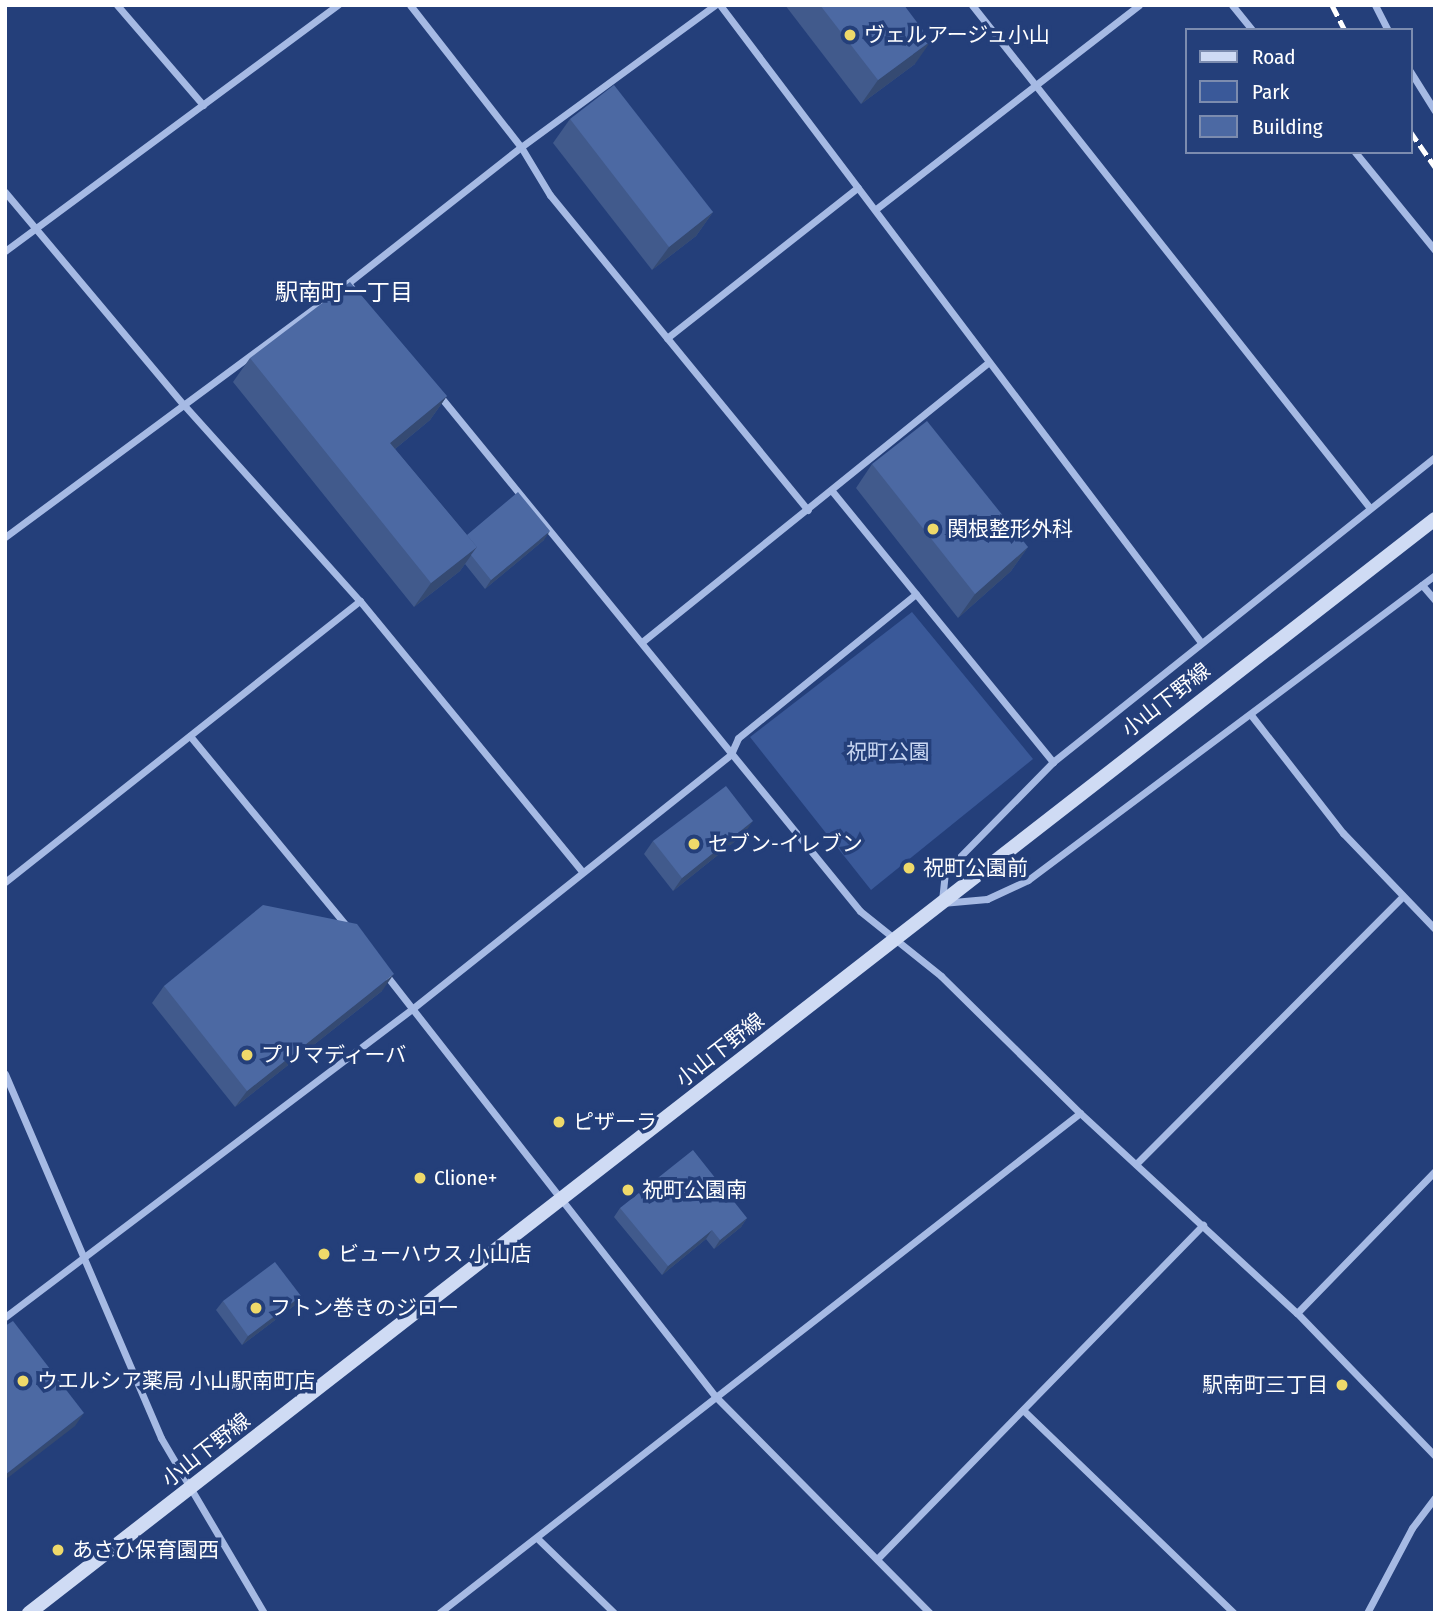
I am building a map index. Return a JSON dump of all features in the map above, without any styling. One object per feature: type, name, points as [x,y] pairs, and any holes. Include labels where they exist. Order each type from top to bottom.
[{"type":"main road","name":"小山下野線","points":[[29,1613],[896,940],[1250,660],[1435,519]]},
{"type":"street","points":[[117,5],[203,105]]},
{"type":"street","points":[[5,251],[338,5]]},
{"type":"street","points":[[410,5],[521,147],[550,195],[808,510]]},
{"type":"street","points":[[5,537],[348,283],[521,147],[717,5],[876,209],[987,364],[1200,641]]},
{"type":"street","points":[[972,5],[1370,508]]},
{"type":"street","points":[[876,209],[1037,87],[1139,5]]},
{"type":"street","points":[[1232,5],[1250,28]]},
{"type":"street","points":[[1375,5],[1387,28]]},
{"type":"street","points":[[1412,74],[1435,111]]},
{"type":"street","points":[[1357,154],[1435,250]]},
{"type":"street","points":[[667,338],[858,187]]},
{"type":"street","points":[[5,192],[183,404],[360,601],[582,871]]},
{"type":"street","points":[[348,283],[365,304]]},
{"type":"street","points":[[642,642],[987,364]]},
{"type":"street","points":[[435,389],[860,911],[941,976],[1080,1113],[1297,1313],[1435,1456]]},
{"type":"street","points":[[1435,457],[1200,641],[1053,762],[945,872],[942,903],[987,899],[1028,880],[1435,575]]},
{"type":"street","points":[[832,491],[1053,762]]},
{"type":"street","points":[[1422,585],[1435,600]]},
{"type":"street","points":[[5,1317],[412,1009],[732,754],[738,738],[916,594]]},
{"type":"street","points":[[5,882],[360,601]]},
{"type":"street","points":[[1251,715],[1343,833],[1435,929]]},
{"type":"street","points":[[190,736],[352,934]]},
{"type":"street","points":[[1136,1164],[1402,897]]},
{"type":"street","points":[[378,966],[715,1396],[930,1613]]},
{"type":"street","points":[[5,1074],[82,1261],[161,1438],[264,1613]]},
{"type":"street","points":[[439,1613],[1080,1113]]},
{"type":"street","points":[[1297,1313],[1435,1171]]},
{"type":"street","points":[[877,1559],[1203,1225]]},
{"type":"street","points":[[1023,1410],[1234,1613]]},
{"type":"street","points":[[1367,1613],[1412,1528],[1435,1498]]},
{"type":"street","points":[[537,1538],[614,1613]]},
{"type":"green space","name":"祝町公園","points":[[912,612],[1033,759],[871,890],[750,737]]},
{"type":"building","points":[[820,5],[904,5],[931,41],[878,80]]},
{"type":"building","points":[[614,85],[713,212],[669,247],[570,119]]},
{"type":"building","points":[[350,282],[447,396],[390,443],[477,547],[431,583],[250,358]]},
{"type":"building","points":[[927,421],[1028,547],[975,594],[872,464]]},
{"type":"building","points":[[518,492],[550,531],[491,580],[471,555],[477,547],[467,535]]},
{"type":"building","name":"セブン-イレブン","points":[[726,786],[753,821],[682,878],[653,841]]},
{"type":"building","name":"プリマディーバ","points":[[263,905],[357,924],[394,974],[247,1091],[164,986]]},
{"type":"building","points":[[693,1150],[747,1218],[720,1240],[712,1230],[668,1266],[620,1208]]},
{"type":"building","name":"フトン巻きのジロー","points":[[275,1262],[301,1296],[248,1336],[223,1301]]},
{"type":"building","name":"ウエルシア薬局 小山駅南町店","points":[[13,1321],[84,1413],[5,1475],[5,1326]]},
{"type":"railway","points":[[1332,5],[1344,28]]},
{"type":"railway","points":[[1412,134],[1435,167]]},
{"type":"place","name":"ヴェルアージュ小山","points":[[850,35]]},
{"type":"place","name":"関根整形外科","points":[[933,529]]},
{"type":"place","name":"セブン-イレブン","points":[[694,844]]},
{"type":"place","name":"祝町公園前","points":[[909,868]]},
{"type":"place","name":"プリマディーバ","points":[[247,1055]]},
{"type":"place","name":"ピザーラ","points":[[559,1122]]},
{"type":"place","name":"Clione+","points":[[420,1178]]},
{"type":"place","name":"祝町公園南","points":[[628,1190]]},
{"type":"place","name":"ビューハウス 小山店","points":[[324,1254]]},
{"type":"place","name":"フトン巻きのジロー","points":[[256,1308]]},
{"type":"place","name":"ウエルシア薬局 小山駅南町店","points":[[23,1381]]},
{"type":"place","name":"駅南町三丁目","points":[[1342,1385]]},
{"type":"place","name":"あさひ保育園西","points":[[58,1550]]},
{"type":"district","name":"駅南町一丁目","points":[[344,292]]}]
